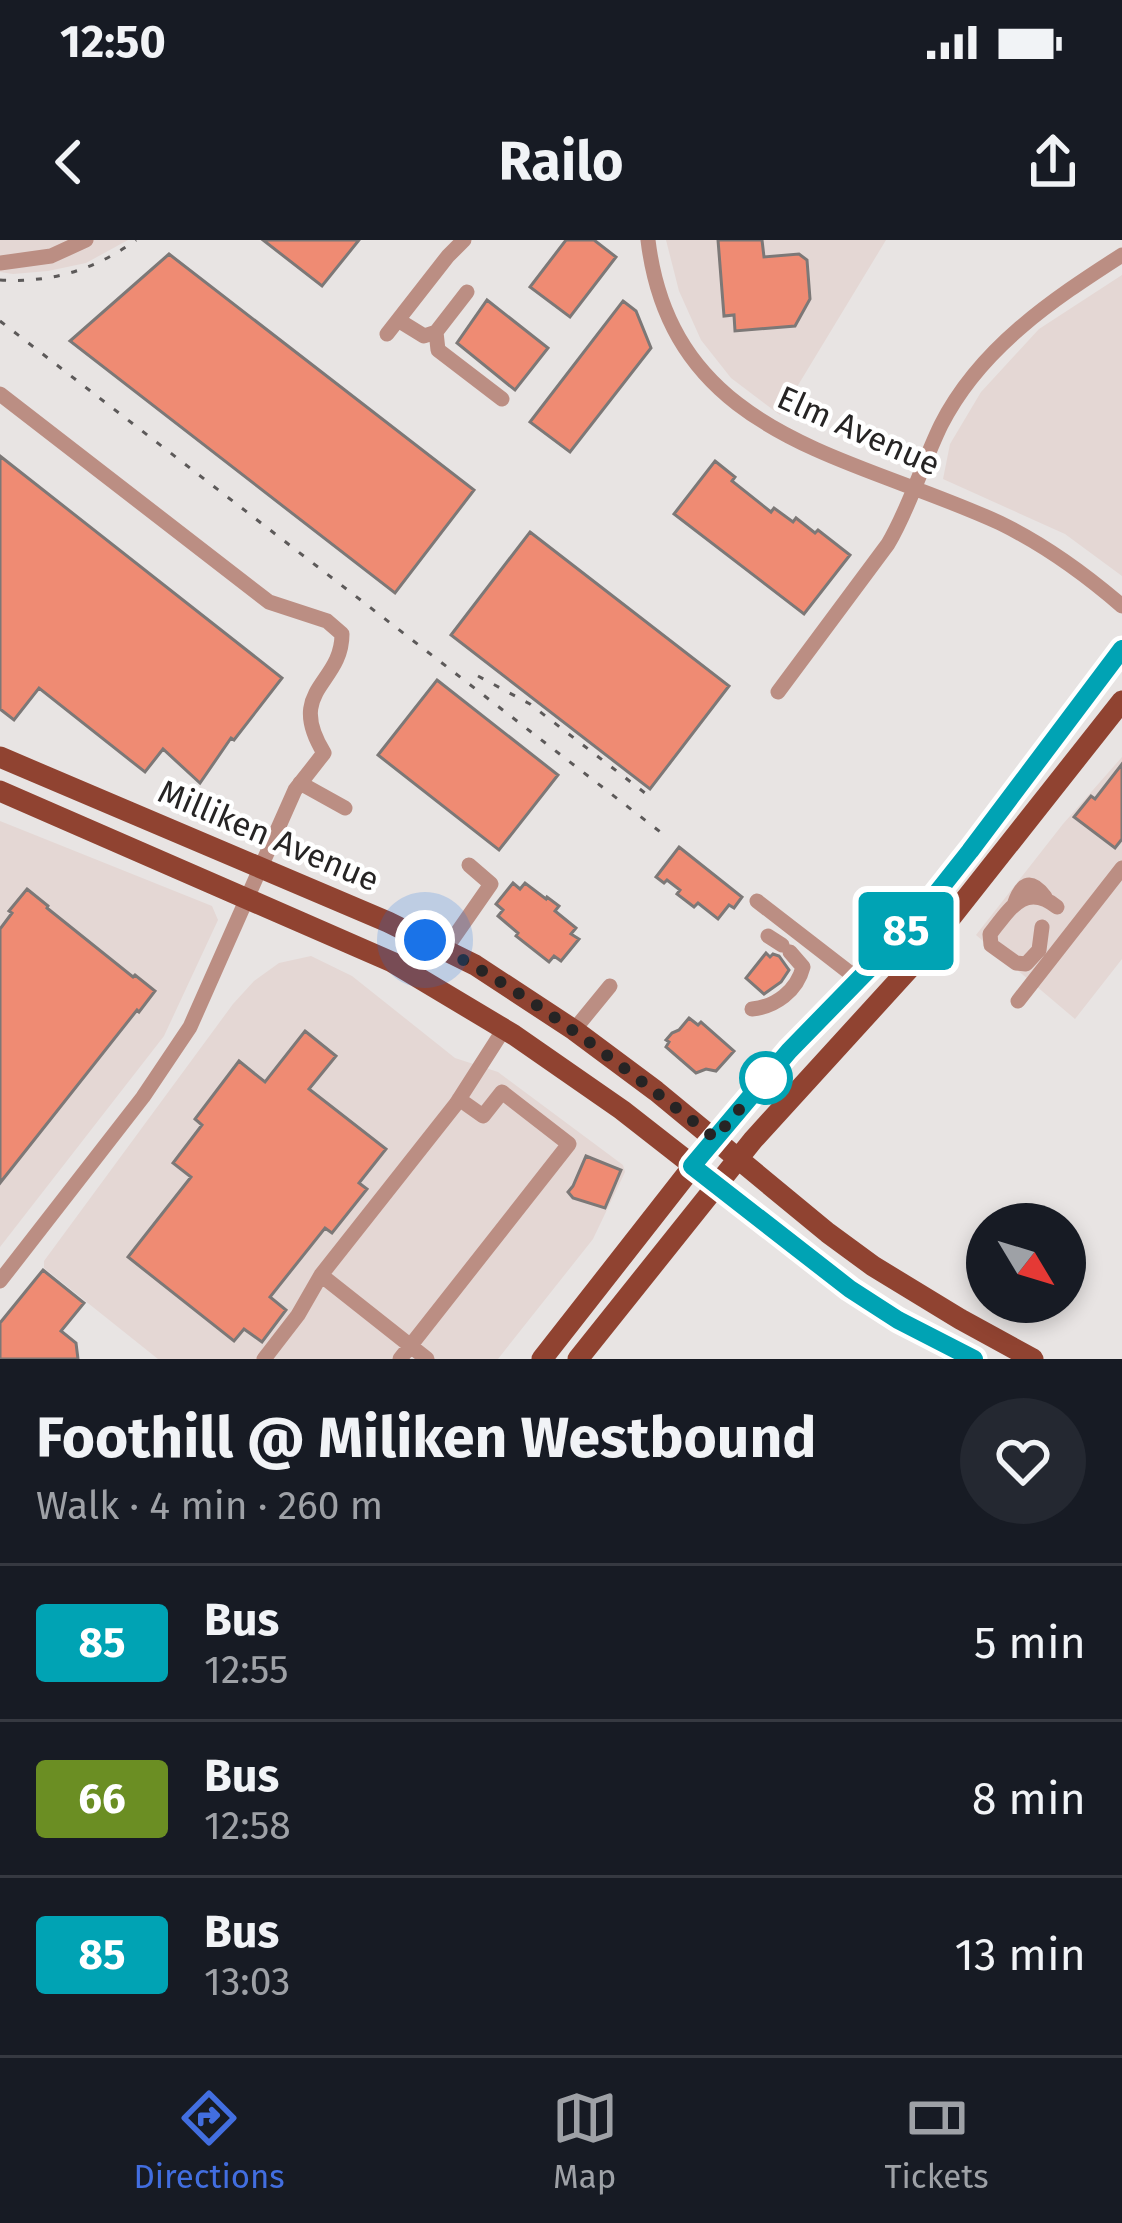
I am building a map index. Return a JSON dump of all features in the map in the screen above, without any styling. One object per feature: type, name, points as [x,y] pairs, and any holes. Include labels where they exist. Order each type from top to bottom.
[{"type":"main road","points":[[542,1359],[692,1166],[789,1051],[909,928],[1122,649]]},
{"type":"main road","points":[[578,1359],[737,1159],[919,958],[1122,701]]},
{"type":"main road","name":"Milliken Avenue","points":[[0,757],[388,922],[476,965],[574,1030],[873,1266],[1033,1359]]},
{"type":"main road","name":"Milliken Avenue","points":[[0,791],[392,962],[504,1029],[622,1110],[850,1289],[974,1359]]},
{"type":"street","points":[[38,258],[52,240]]},
{"type":"street","points":[[0,262],[51,256],[86,240]]},
{"type":"street","points":[[464,240],[392,327],[424,336],[436,332],[467,292]]},
{"type":"street","name":"Elm Avenue","points":[[648,240],[653,274],[676,332],[697,365],[733,403],[815,449],[1033,541],[1122,606]]},
{"type":"street","points":[[778,692],[900,525],[943,421],[974,377],[1007,338],[1047,304],[1122,255]]},
{"type":"street","points":[[436,332],[438,350],[502,399]]},
{"type":"street","points":[[0,394],[269,602],[327,620],[342,634],[342,649],[313,693],[310,730],[324,752],[300,783],[190,1027],[143,1097],[0,1281]]},
{"type":"street","points":[[300,783],[345,808]]},
{"type":"street","points":[[445,950],[491,884],[470,865]]},
{"type":"street","points":[[1018,1001],[1122,868]]},
{"type":"street","points":[[1042,927],[1039,950],[1026,964],[1016,963],[991,945],[991,934],[1014,905],[1031,897],[1051,902]]},
{"type":"street","points":[[757,901],[859,980]]},
{"type":"street","points":[[752,1010],[774,1004],[802,975],[803,967],[780,945]]},
{"type":"street","points":[[574,1030],[610,986]]},
{"type":"street","points":[[264,1359],[321,1275],[459,1099],[504,1029]]},
{"type":"street","points":[[405,1352],[569,1144],[502,1092],[483,1117],[459,1099]]},
{"type":"street","points":[[321,1275],[405,1352],[427,1359]]},
{"type":"shaded area","points":[[0,240],[128,240],[86,263],[13,274],[0,272]]},
{"type":"shaded area","points":[[666,240],[886,240],[780,415],[731,378],[701,340],[679,291]]},
{"type":"shaded area","points":[[1122,275],[1122,576],[1065,534],[943,479],[950,444],[981,392],[1039,329]]},
{"type":"shaded area","points":[[1122,757],[1122,959],[1075,1019],[976,935]]},
{"type":"shaded area","points":[[0,821],[212,906],[218,920],[164,1036],[0,1247]]},
{"type":"shaded area","points":[[311,956],[352,976],[455,1058],[498,1072],[623,1165],[625,1172],[593,1239],[498,1359],[158,1359],[44,1268],[44,1261],[233,1004],[279,963]]},
{"type":"building","points":[[263,240],[359,240],[322,286]]},
{"type":"building","points":[[566,240],[594,240],[616,257],[570,317],[530,287]]},
{"type":"building","points":[[718,240],[762,240],[764,257],[799,254],[807,260],[810,299],[795,326],[735,331],[734,315],[724,316]]},
{"type":"building","points":[[169,254],[474,490],[395,593],[70,341]]},
{"type":"building","points":[[487,300],[548,348],[515,390],[457,343]]},
{"type":"building","points":[[623,301],[636,311],[651,348],[570,452],[530,422]]},
{"type":"building","points":[[0,456],[282,678],[200,783],[163,749],[145,772],[39,688],[14,720],[0,709]]},
{"type":"building","points":[[715,461],[771,512],[774,508],[793,522],[796,518],[850,555],[804,614],[674,514]]},
{"type":"building","points":[[530,532],[729,686],[650,789],[451,635]]},
{"type":"building","points":[[437,680],[558,775],[499,850],[378,755]]},
{"type":"building","points":[[1122,764],[1122,839],[1115,848],[1074,817]]},
{"type":"building","points":[[679,847],[742,897],[734,908],[729,905],[718,919],[677,894],[680,890],[667,880],[664,883],[656,877]]},
{"type":"building","points":[[513,883],[520,889],[525,883],[547,897],[559,906],[555,911],[576,928],[571,934],[579,939],[561,961],[554,956],[549,962],[498,916],[503,910],[496,904]]},
{"type":"building","points":[[27,889],[155,991],[0,1183],[0,929]]},
{"type":"building","points":[[766,953],[779,956],[789,970],[764,994],[746,978]]},
{"type":"building","points":[[689,1018],[698,1025],[701,1022],[734,1051],[716,1071],[696,1073],[666,1047],[666,1040]]},
{"type":"building","points":[[305,1031],[336,1056],[309,1089],[386,1149],[359,1183],[367,1189],[332,1233],[325,1228],[270,1297],[286,1310],[262,1342],[244,1329],[234,1341],[128,1257],[191,1177],[173,1163],[202,1125],[195,1119],[239,1061],[265,1082]]},
{"type":"building","points":[[586,1156],[621,1170],[605,1208],[568,1192]]},
{"type":"building","points":[[43,1270],[84,1303],[61,1331],[76,1343],[78,1359],[0,1359],[0,1323]]},
{"type":"railway","points":[[0,280],[72,272],[136,240]]},
{"type":"railway","points":[[0,321],[663,834]]},
{"type":"railway","points":[[478,676],[530,704],[645,793]]},
{"type":"bus line","name":"85","points":[[974,1359],[850,1289],[692,1166],[789,1051],[909,928],[1122,649]]},
{"type":"route","points":[[425,940],[476,965],[574,1030],[715,1138],[766,1078]]}]
